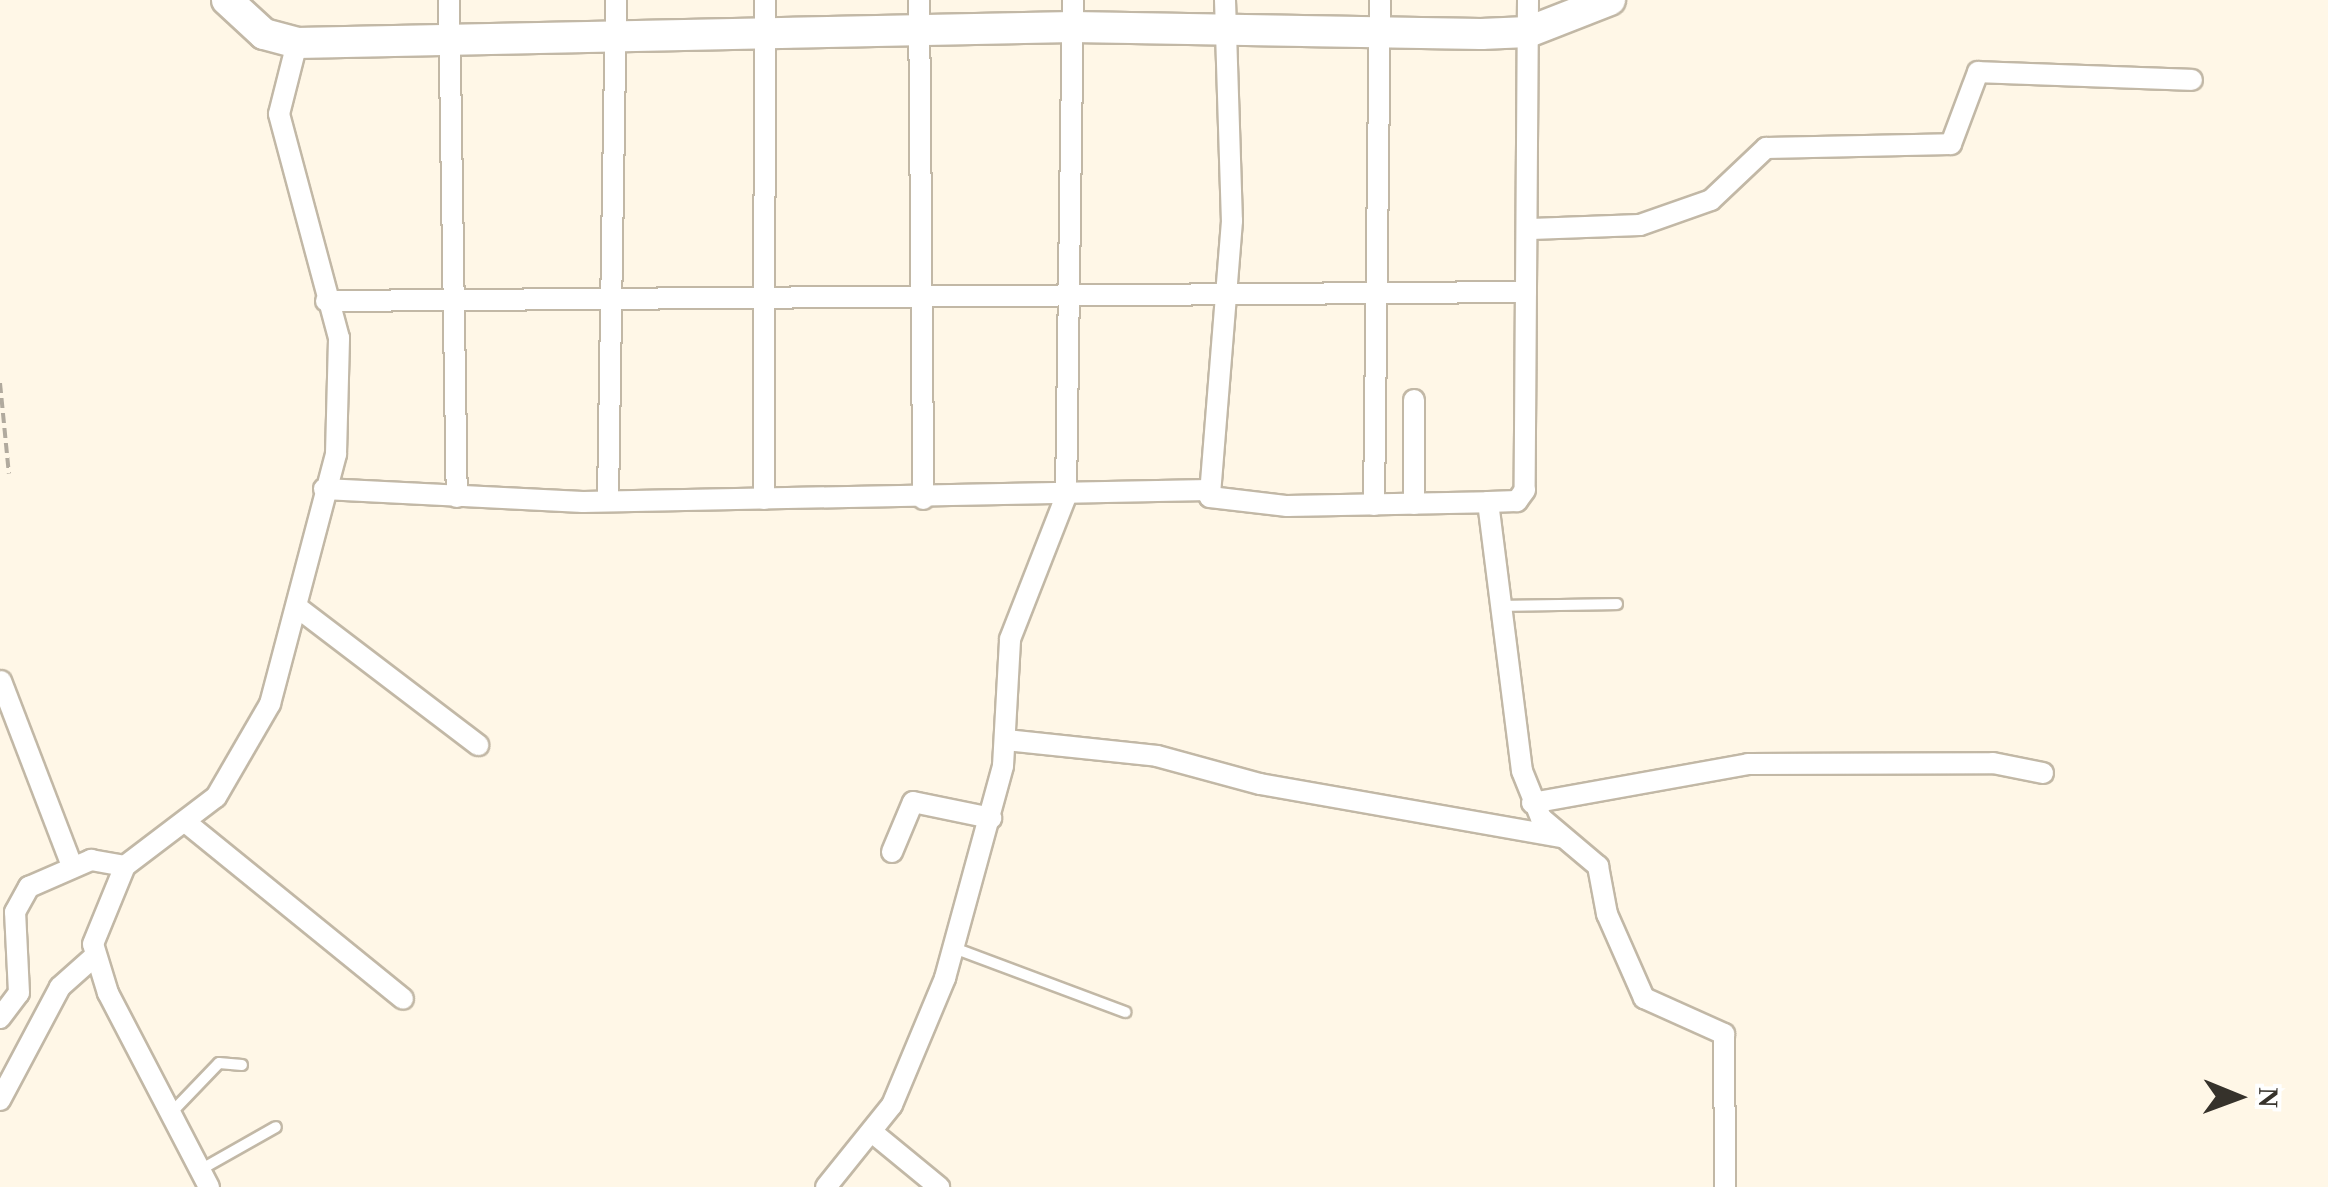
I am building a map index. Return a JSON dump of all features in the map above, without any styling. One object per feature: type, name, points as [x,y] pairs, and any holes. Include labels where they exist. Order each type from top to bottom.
[{"type":"main road","points":[[238,7],[297,43],[615,34],[764,36],[919,15],[1073,13],[1381,15],[1528,32],[1610,0]]},
{"type":"street","points":[[449,0],[457,498]]},
{"type":"street","points":[[608,501],[617,298],[616,0]]},
{"type":"street","points":[[764,499],[768,297],[765,0]]},
{"type":"street","points":[[324,488],[457,498],[608,501],[922,499],[1209,490],[1222,503],[1374,505],[1517,501],[1525,490],[1526,292],[1531,229],[1528,0]]},
{"type":"street","points":[[826,1187],[872,1132],[907,1078],[954,948],[991,818],[1006,740],[1010,640],[1066,496],[1073,291],[1073,13]]},
{"type":"street","points":[[1209,490],[1232,190],[1224,14]]},
{"type":"street","points":[[919,15],[922,499]]},
{"type":"street","points":[[1374,505],[1374,292],[1381,15]]},
{"type":"street","points":[[205,1178],[94,956],[101,910],[125,866],[188,824],[216,798],[270,704],[324,488],[342,368],[279,114],[297,43]]},
{"type":"street","points":[[1531,229],[1628,228],[1694,206],[1724,192],[1766,148],[1950,144],[1978,72],[2192,80]]},
{"type":"street","points":[[326,302],[452,297],[768,297],[1073,291],[1526,292]]},
{"type":"street","points":[[1414,400],[1414,504]]},
{"type":"street","points":[[1488,502],[1532,804],[1560,837],[1598,866],[1607,914],[1644,998],[1715,1022],[1724,1034],[1725,1187]]},
{"type":"street","points":[[296,607],[478,745]]},
{"type":"street","points":[[1,681],[72,866]]},
{"type":"street","points":[[1006,740],[1156,756],[1260,784],[1560,837]]},
{"type":"street","points":[[1532,804],[1748,764],[1993,762],[2043,773]]},
{"type":"street","points":[[892,852],[913,802],[991,818]]},
{"type":"street","points":[[188,824],[403,999]]},
{"type":"street","points":[[0,1018],[20,987],[18,904],[35,882],[98,858],[125,866]]},
{"type":"street","points":[[0,1100],[60,987],[94,956]]},
{"type":"street","points":[[872,1132],[939,1187]]},
{"type":"lane","points":[[1502,606],[1616,604]]},
{"type":"lane","points":[[954,948],[1126,1012]]},
{"type":"lane","points":[[170,1114],[219,1063],[242,1066]]},
{"type":"lane","points":[[205,1178],[276,1127]]},
{"type":"path","points":[[0,384],[9,474]]}]
